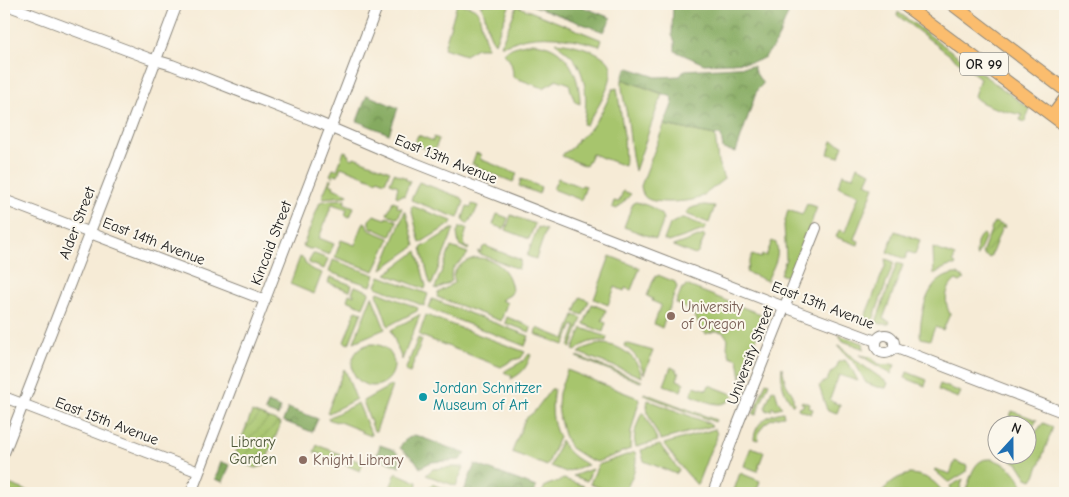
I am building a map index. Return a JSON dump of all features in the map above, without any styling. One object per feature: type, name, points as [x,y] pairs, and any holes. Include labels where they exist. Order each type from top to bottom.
[{"type":"main road","name":"OR 99","points":[[903,4],[1065,125]]},
{"type":"main road","name":"OR 99","points":[[952,4],[1065,90]]},
{"type":"main road","points":[[1053,116],[1065,99]]},
{"type":"street","name":"East 13th Avenue","points":[[4,4],[180,68],[404,158],[876,341],[877,350],[882,353],[887,353],[894,348],[1065,413]]},
{"type":"street","name":"Alder Street","points":[[4,453],[177,4]]},
{"type":"street","name":"Kincaid Street","points":[[191,493],[378,4]]},
{"type":"street","name":"East 14th Avenue","points":[[4,200],[265,300]]},
{"type":"street","name":"University Street","points":[[713,493],[738,424],[816,228]]},
{"type":"street","name":"East 15th Avenue","points":[[4,397],[199,472]]},
{"type":"green space","points":[[457,4],[471,7],[478,12],[487,48],[477,48],[465,55],[444,48]]},
{"type":"green space","points":[[480,4],[510,4],[495,43],[490,34]]},
{"type":"green space","points":[[529,4],[575,4],[611,18],[604,32]]},
{"type":"green space","points":[[673,4],[792,4],[776,43],[765,57],[751,62],[704,64],[675,51],[675,42],[672,35]]},
{"type":"green space","points":[[517,6],[602,40],[600,46],[573,39],[555,37],[536,37],[501,45]]},
{"type":"green space","points":[[898,12],[1030,109],[1025,122],[1020,120],[1022,115],[996,108],[977,100],[974,96],[980,78],[897,15]]},
{"type":"green space","points":[[556,42],[596,52],[608,61],[611,67],[610,81],[607,89],[599,106],[586,125],[583,124],[586,107],[584,81],[573,58]]},
{"type":"green space","points":[[532,43],[554,49],[569,63],[577,82],[580,104],[575,102],[570,84],[556,79],[543,88],[513,77],[511,64],[503,54],[512,48]]},
{"type":"green space","points":[[754,66],[754,70],[763,84],[757,90],[736,152],[723,149],[721,135],[664,125],[673,102],[672,97],[622,79],[625,71],[629,68],[656,77],[680,76],[685,70]]},
{"type":"green space","points":[[622,79],[662,94],[635,171],[623,95]]},
{"type":"green space","points":[[617,88],[624,135],[625,166],[592,154],[586,166],[562,156],[591,128],[603,110],[613,89]]},
{"type":"green space","points":[[367,95],[398,108],[389,134],[357,121]]},
{"type":"green space","points":[[664,125],[715,135],[718,162],[724,179],[699,198],[658,202],[648,199],[643,194],[641,186]]},
{"type":"green space","points":[[418,135],[433,141],[434,137],[439,139],[434,152],[414,144]]},
{"type":"green space","points":[[832,141],[843,145],[839,157],[828,154]]},
{"type":"green space","points":[[344,151],[353,159],[354,157],[390,171],[385,182],[378,179],[377,181],[341,167],[338,175],[334,174],[333,177],[330,175],[333,169],[337,170]]},
{"type":"green space","points":[[476,153],[481,155],[480,159],[517,174],[513,182],[472,164]]},
{"type":"green space","points":[[857,166],[871,172],[866,183],[874,187],[854,239],[859,241],[858,245],[836,237],[839,230],[845,232],[859,195],[838,186],[843,174],[853,177]]},
{"type":"green space","points":[[394,173],[410,181],[404,196],[396,196],[398,186],[390,183]]},
{"type":"green space","points":[[558,178],[581,187],[582,185],[586,186],[581,200],[553,189]]},
{"type":"green space","points":[[330,179],[332,180],[330,184],[334,186],[333,188],[348,194],[347,196],[322,197]]},
{"type":"green space","points":[[521,179],[541,187],[539,194],[519,186]]},
{"type":"green space","points":[[419,182],[462,198],[464,202],[458,218],[411,200]]},
{"type":"green space","points":[[623,191],[631,194],[617,209],[612,207],[614,201],[619,202]]},
{"type":"green space","points":[[346,199],[344,203],[354,207],[350,217],[345,215],[347,209],[332,204],[319,238],[334,244],[329,255],[303,246],[320,202]]},
{"type":"green space","points":[[393,201],[398,203],[397,207],[402,208],[398,218],[387,214]]},
{"type":"green space","points":[[636,202],[652,208],[662,215],[662,224],[656,239],[624,227],[633,203]]},
{"type":"green space","points":[[472,204],[478,206],[468,224],[463,218],[467,206],[471,207]]},
{"type":"green space","points":[[807,204],[817,207],[791,278],[780,274],[786,259],[784,225],[788,210],[802,215]]},
{"type":"green space","points":[[704,205],[715,206],[709,223],[686,214],[691,208]]},
{"type":"green space","points":[[412,206],[452,221],[451,224],[420,243]]},
{"type":"green space","points":[[405,211],[415,246],[382,269]]},
{"type":"green space","points":[[497,214],[508,218],[504,229],[493,225]]},
{"type":"green space","points":[[374,215],[397,221],[392,235],[390,236],[370,227],[369,220]]},
{"type":"green space","points":[[511,215],[535,224],[529,239],[506,230]]},
{"type":"green space","points":[[682,218],[707,227],[704,230],[669,242],[664,240],[670,224]]},
{"type":"green space","points":[[364,222],[369,230],[389,238],[374,271],[335,257],[341,240],[355,245]]},
{"type":"green space","points":[[994,222],[1005,226],[1004,228],[1002,227],[990,258],[982,254]]},
{"type":"green space","points":[[538,227],[546,230],[536,259],[527,256]]},
{"type":"green space","points":[[459,228],[467,228],[464,239],[465,247],[469,248],[468,250],[459,245],[457,233]]},
{"type":"green space","points":[[454,229],[432,284],[430,283],[421,248]]},
{"type":"green space","points":[[895,231],[920,240],[915,254],[908,252],[905,259],[887,252]]},
{"type":"green space","points":[[983,234],[985,235],[984,240],[976,256],[978,241]]},
{"type":"green space","points":[[704,235],[698,253],[695,255],[673,246]]},
{"type":"green space","points":[[772,241],[776,243],[777,253],[767,281],[746,272],[752,255],[761,258],[762,254],[766,256]]},
{"type":"green space","points":[[485,246],[521,260],[518,269],[478,253]]},
{"type":"green space","points":[[451,247],[468,253],[452,271],[452,281],[437,289],[435,288]]},
{"type":"green space","points":[[933,248],[955,256],[953,262],[956,264],[955,266],[947,267],[934,274]]},
{"type":"green space","points":[[417,251],[426,286],[425,289],[386,274]]},
{"type":"green space","points":[[313,254],[328,259],[324,269],[309,263]]},
{"type":"green space","points":[[610,256],[640,268],[631,290],[625,288],[624,291],[615,287],[608,305],[594,299]]},
{"type":"green space","points":[[300,257],[304,259],[308,267],[322,273],[314,294],[290,284]]},
{"type":"green space","points":[[475,258],[483,258],[496,263],[509,278],[512,292],[501,300],[507,303],[501,321],[437,297],[438,293],[455,282],[453,275],[459,266]]},
{"type":"green space","points":[[886,259],[894,262],[873,320],[868,321],[864,319],[886,264]]},
{"type":"green space","points":[[333,260],[375,275],[371,286],[329,272]]},
{"type":"green space","points":[[897,263],[903,265],[883,319],[890,322],[889,324],[881,324],[876,322]]},
{"type":"green space","points":[[958,274],[964,279],[960,282],[956,280],[952,283],[948,291],[946,300],[950,314],[943,330],[935,327],[930,340],[921,338],[922,316],[931,289],[937,282]]},
{"type":"green space","points":[[658,275],[675,282],[677,287],[662,328],[654,324],[661,305],[652,301],[653,299],[647,296],[655,276],[657,277]]},
{"type":"green space","points":[[380,276],[428,294],[424,306],[377,287]]},
{"type":"green space","points":[[330,277],[352,285],[350,291],[328,283]]},
{"type":"green space","points":[[686,285],[765,316],[741,378],[738,359],[730,356],[727,347],[728,339],[723,332],[715,331],[706,334],[696,318],[676,303],[682,288]]},
{"type":"green space","points":[[355,286],[369,293],[363,307],[347,300],[349,294],[354,296],[352,293]]},
{"type":"green space","points":[[378,292],[418,308],[417,311],[388,326],[377,294]]},
{"type":"green space","points":[[372,296],[385,329],[354,342]]},
{"type":"green space","points":[[580,297],[589,301],[583,315],[575,312]]},
{"type":"green space","points":[[432,299],[529,336],[525,346],[429,309]]},
{"type":"green space","points":[[592,304],[606,310],[602,321],[606,323],[603,332],[584,324]]},
{"type":"green space","points":[[356,310],[362,312],[349,344],[344,342]]},
{"type":"green space","points":[[420,315],[402,360],[391,330]]},
{"type":"green space","points":[[426,315],[525,352],[521,358],[501,367],[419,335]]},
{"type":"green space","points":[[574,315],[582,318],[571,348],[569,347],[576,327],[573,325],[564,345],[535,334],[537,328],[565,339]]},
{"type":"green space","points":[[507,317],[531,327],[530,332],[505,323]]},
{"type":"green space","points":[[582,328],[607,337],[606,341],[590,342],[576,351],[573,350]]},
{"type":"green space","points":[[839,335],[863,343],[864,349],[843,341]]},
{"type":"green space","points":[[418,338],[422,340],[410,373],[405,371]]},
{"type":"green space","points":[[625,343],[653,351],[644,374],[637,358],[624,346]]},
{"type":"green space","points":[[377,344],[385,347],[391,353],[394,365],[391,377],[385,383],[369,386],[361,383],[355,377],[352,361],[355,353],[361,347]]},
{"type":"green space","points":[[602,344],[616,347],[633,358],[642,377],[579,353],[590,346]]},
{"type":"green space","points":[[838,346],[888,383],[886,388],[866,383],[856,365]]},
{"type":"green space","points":[[529,354],[531,355],[528,363],[519,374],[511,379],[512,376],[504,372],[524,360]]},
{"type":"green space","points":[[860,355],[870,357],[879,364],[895,365],[891,374]]},
{"type":"green space","points":[[577,356],[642,381],[640,382]]},
{"type":"green space","points":[[845,360],[858,381],[839,375],[830,399],[840,405],[837,413],[827,410],[819,386],[827,380],[831,372],[837,367],[838,362]]},
{"type":"green space","points":[[671,367],[679,373],[677,380],[684,383],[681,391],[664,385]]},
{"type":"green space","points":[[782,367],[786,384],[793,395],[793,405],[783,388]]},
{"type":"green space","points":[[344,369],[356,399],[327,413]]},
{"type":"green space","points":[[567,370],[638,398],[639,401],[631,432],[630,449],[597,462],[588,459],[571,448],[564,435],[558,406],[559,393]]},
{"type":"green space","points":[[907,372],[927,380],[925,386],[905,378]]},
{"type":"green space","points":[[766,382],[769,383],[756,415],[753,414]]},
{"type":"green space","points":[[940,384],[961,392],[958,398],[938,390]]},
{"type":"green space","points":[[709,385],[733,396],[729,401],[719,404],[707,402],[691,395],[694,386],[707,390]]},
{"type":"green space","points":[[392,386],[376,431],[374,431],[363,401]]},
{"type":"green space","points":[[551,389],[554,389],[553,420],[559,437],[547,466],[512,452],[525,419],[534,412]]},
{"type":"green space","points":[[772,390],[775,390],[782,407],[775,409],[774,407],[771,408],[772,410],[767,411],[765,407]]},
{"type":"green space","points":[[644,393],[716,420],[715,422],[644,395]]},
{"type":"green space","points":[[648,400],[712,426],[661,440],[649,415]]},
{"type":"green space","points":[[802,401],[810,404],[809,408],[813,409],[811,414],[798,409],[799,406],[802,407],[804,404],[801,403]]},
{"type":"green space","points":[[268,403],[281,408],[278,416],[265,411]]},
{"type":"green space","points":[[358,403],[371,434],[371,436],[328,419]]},
{"type":"green space","points":[[288,408],[318,419],[312,432],[283,421]]},
{"type":"green space","name":"Library Garden","points":[[252,412],[281,423],[264,466],[255,468],[233,460]]},
{"type":"green space","points":[[643,412],[658,441],[636,447],[636,430]]},
{"type":"green space","points":[[783,412],[784,416],[774,418],[766,423],[760,430],[758,440],[754,439],[757,428],[763,420]]},
{"type":"green space","points":[[1043,423],[1053,427],[1036,474],[1032,480],[1027,478],[1018,464],[1036,464],[1036,432]]},
{"type":"green space","points":[[715,429],[717,434],[716,440],[697,485],[664,444]]},
{"type":"green space","points":[[415,435],[466,454],[460,460],[431,462],[420,468],[415,460],[400,448],[402,443]]},
{"type":"green space","points":[[561,440],[572,455],[588,465],[566,472],[551,466]]},
{"type":"green space","points":[[317,445],[363,463],[360,471],[314,452]]},
{"type":"green space","points":[[380,445],[390,448],[398,454],[399,467],[376,457]]},
{"type":"green space","points":[[660,445],[679,470],[676,474],[644,461],[641,450]]},
{"type":"green space","points":[[751,447],[764,452],[757,471],[744,466]]},
{"type":"green space","points":[[635,452],[635,468],[625,493],[614,493],[590,484],[598,465]]},
{"type":"green space","points":[[986,460],[986,464],[1004,464],[1014,471],[1020,480],[1024,493],[965,493],[976,465]]},
{"type":"green space","points":[[955,461],[967,466],[966,472],[950,482],[934,470],[950,474]]},
{"type":"green space","points":[[221,462],[230,465],[223,482],[215,479]]},
{"type":"green space","points":[[475,464],[536,487],[535,491],[530,493],[470,493],[464,491]]},
{"type":"green space","points":[[464,467],[456,486],[426,475],[433,469]]},
{"type":"green space","points":[[592,469],[587,481],[573,476]]},
{"type":"green space","points":[[396,473],[417,482],[416,490],[413,493],[388,493]]},
{"type":"green space","points":[[740,473],[760,481],[756,493],[733,493]]},
{"type":"green space","points":[[910,474],[929,479],[943,493],[882,493],[894,481]]},
{"type":"green space","points":[[564,479],[584,486],[581,493],[542,493],[545,486]]},
{"type":"green space","points":[[963,479],[959,493],[953,493],[950,486]]},
{"type":"green space","points":[[9,484],[33,493],[5,493]]},
{"type":"green space","points":[[432,484],[451,493],[430,493],[428,489]]},
{"type":"place","name":"University of Oregon","points":[[671,316]]},
{"type":"place","name":"Jordan Schnitzer Museum of Art","points":[[423,397]]},
{"type":"place","name":"Knight Library","points":[[303,460]]}]
